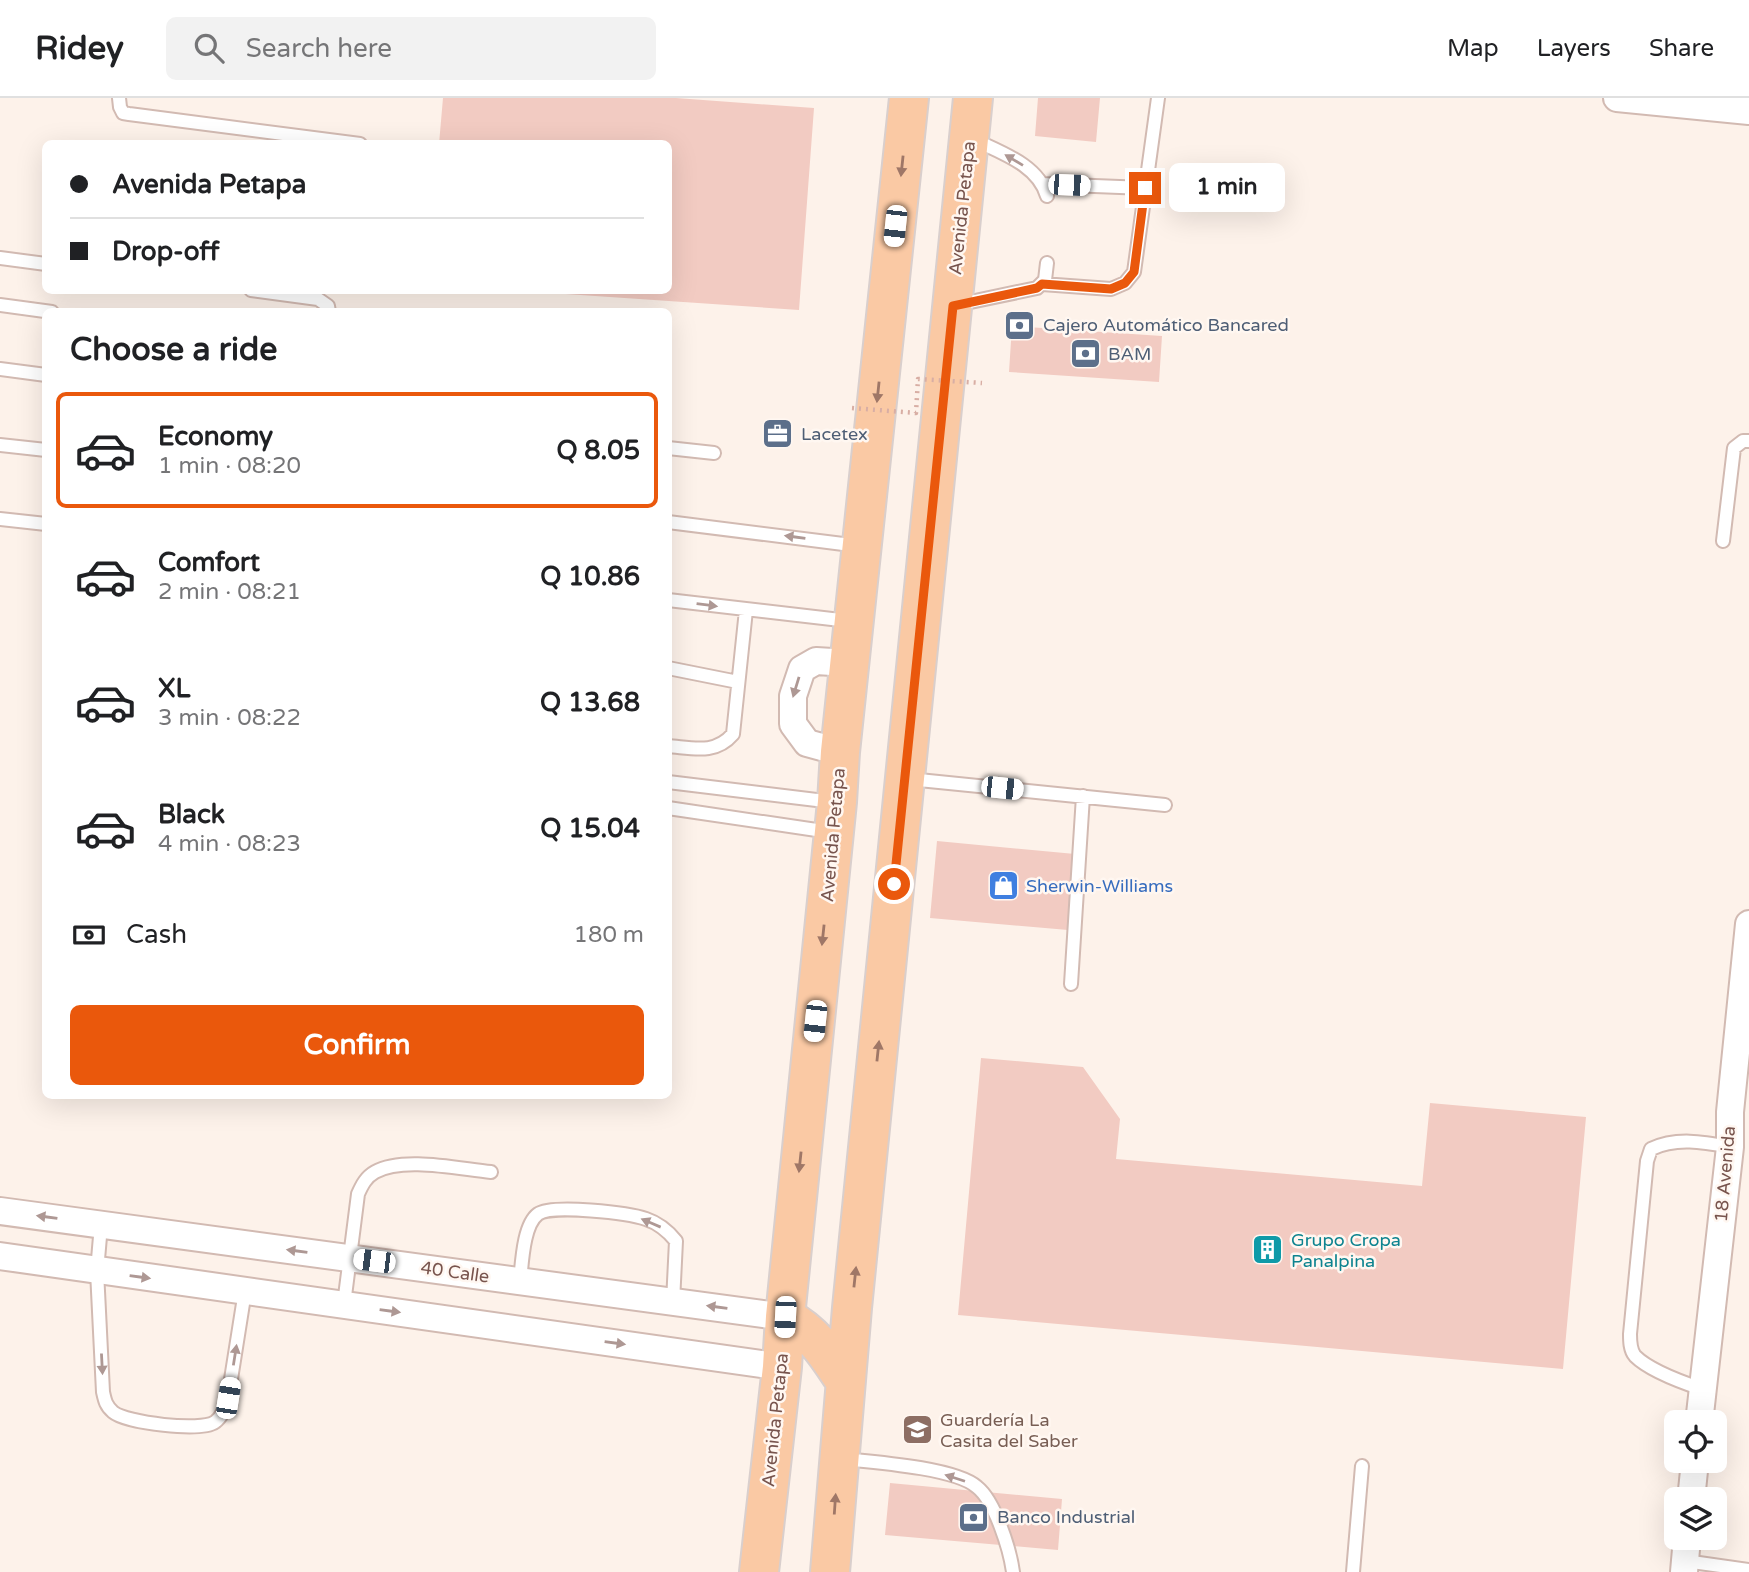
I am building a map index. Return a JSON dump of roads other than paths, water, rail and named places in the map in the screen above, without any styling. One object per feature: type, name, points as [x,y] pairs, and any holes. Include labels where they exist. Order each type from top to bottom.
[{"type":"main road","name":"Avenida Petapa","points":[[759,1572],[782,1367],[853,622],[909,98]]},
{"type":"main road","name":"Avenida Petapa","points":[[830,1572],[845,1381],[973,98]]},
{"type":"main road","points":[[785,1317],[805,1328],[818,1341],[845,1381]]},
{"type":"street","points":[[1617,98],[1749,111]]},
{"type":"street","points":[[840,752],[807,743],[793,724],[793,696],[802,669],[816,661],[849,663]]},
{"type":"street","name":"18 Avenida","points":[[1701,1410],[1730,1147],[1730,1112],[1749,924]]},
{"type":"street","name":"40 Calle","points":[[0,1211],[785,1317]]},
{"type":"street","points":[[0,1256],[782,1367]]},
{"type":"lane","points":[[118,98],[123,113],[329,140]]},
{"type":"lane","points":[[1042,284],[1111,289],[1125,283],[1134,272],[1158,98]]},
{"type":"lane","points":[[969,137],[1012,158],[1035,174],[1045,190],[1145,188]]},
{"type":"lane","points":[[0,258],[42,263]]},
{"type":"lane","points":[[953,306],[1037,288],[1045,280],[1046,263]]},
{"type":"lane","points":[[281,294],[318,299],[328,308]]},
{"type":"lane","points":[[0,305],[42,311]]},
{"type":"lane","points":[[0,369],[42,374]]},
{"type":"lane","points":[[1723,541],[1734,448],[1743,441],[1749,442]]},
{"type":"lane","points":[[0,445],[42,450]]},
{"type":"lane","points":[[672,448],[714,453]]},
{"type":"lane","points":[[0,519],[42,524]]},
{"type":"lane","points":[[672,523],[862,547]]},
{"type":"lane","points":[[672,601],[853,622]]},
{"type":"lane","points":[[672,746],[710,750],[725,744],[733,734],[746,610]]},
{"type":"lane","points":[[672,669],[738,682]]},
{"type":"lane","points":[[905,778],[1165,805]]},
{"type":"lane","points":[[672,783],[835,817]]},
{"type":"lane","points":[[1071,984],[1083,796]]},
{"type":"lane","points":[[672,808],[835,817]]},
{"type":"lane","points":[[1703,1389],[1670,1377],[1636,1356],[1631,1348],[1630,1334],[1647,1161],[1651,1149],[1660,1144],[1693,1140],[1730,1147]]},
{"type":"lane","points":[[344,1304],[358,1194],[363,1181],[373,1172],[404,1164],[491,1172]]},
{"type":"lane","points":[[520,1281],[530,1226],[538,1214],[549,1210],[573,1210],[614,1214],[645,1219],[666,1229],[676,1241],[673,1302]]},
{"type":"lane","points":[[101,1225],[97,1271],[105,1403],[114,1413],[140,1421],[204,1426],[214,1423],[223,1414],[228,1398],[245,1291]]},
{"type":"lane","points":[[839,1458],[881,1462],[958,1477],[978,1487],[990,1505],[1011,1556],[1013,1572]]},
{"type":"lane","points":[[1353,1572],[1362,1466]]},
{"type":"lane","points":[[1685,1557],[1749,1570]]},
{"type":"place","name":"Cajero Automático Bancared","points":[[1020,325]]},
{"type":"place","name":"BAM","points":[[1085,354]]},
{"type":"place","name":"Lacetex","points":[[778,434]]},
{"type":"place","name":"Sherwin-Williams","points":[[1003,886]]},
{"type":"place","name":"Grupo Cropa Panalpina","points":[[1268,1250]]},
{"type":"place","name":"Guardería La Casita del Saber","points":[[917,1430]]},
{"type":"place","name":"Banco Industrial","points":[[974,1517]]}]
